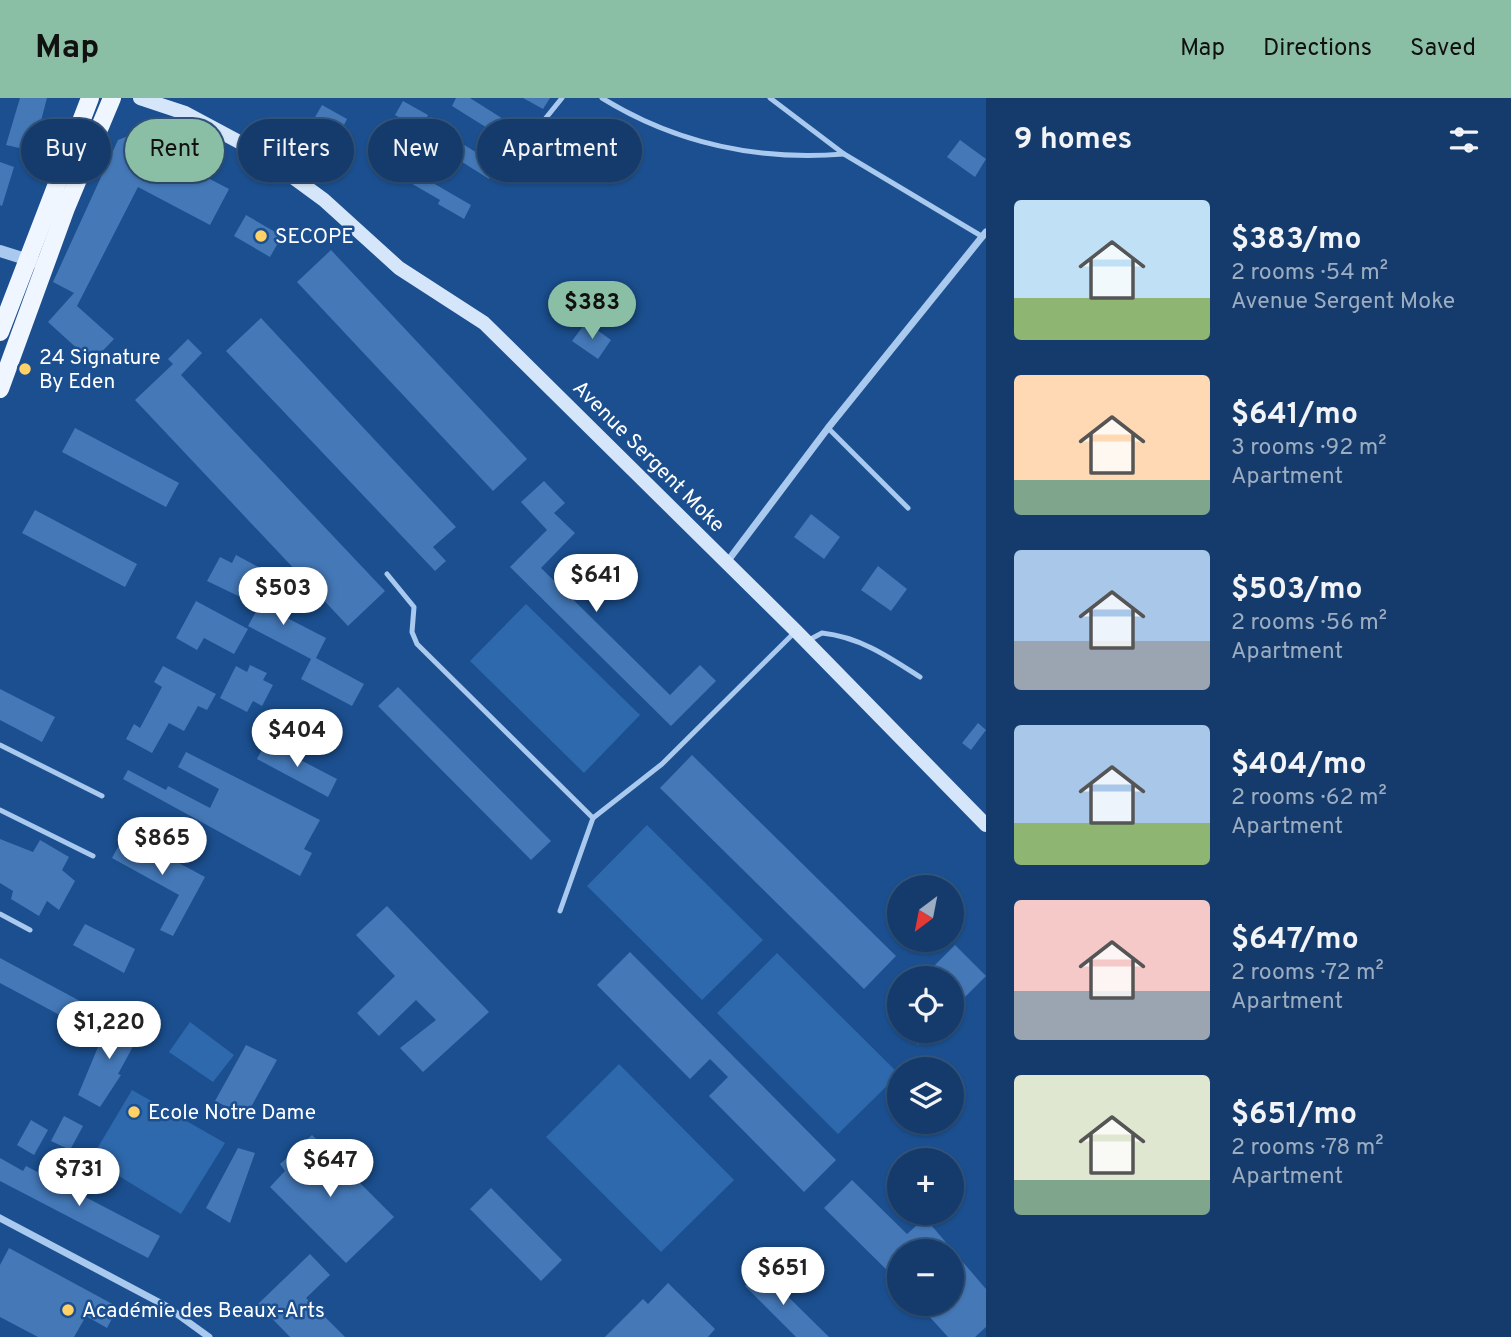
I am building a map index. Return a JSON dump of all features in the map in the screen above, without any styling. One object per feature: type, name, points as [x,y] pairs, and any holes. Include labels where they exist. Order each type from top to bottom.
[{"type":"main road","points":[[0,332],[26,258],[90,98]]},
{"type":"main road","points":[[0,389],[45,266],[112,98]]},
{"type":"main road","name":"Avenue Sergent Moke","points":[[140,98],[185,113],[260,153],[324,200],[399,268],[471,313],[727,562],[986,825]]},
{"type":"street","points":[[727,562],[828,428],[985,236]]},
{"type":"street","points":[[0,251],[45,266]]},
{"type":"street","points":[[0,1218],[166,1306],[209,1337]]},
{"type":"lane","points":[[545,119],[562,98]]},
{"type":"lane","points":[[602,98],[640,121],[712,146],[803,155],[844,154]]},
{"type":"lane","points":[[770,98],[844,154],[985,236]]},
{"type":"lane","points":[[828,428],[908,508]]},
{"type":"lane","points":[[387,574],[414,607],[412,632],[417,644],[593,818]]},
{"type":"lane","points":[[560,911],[593,818],[662,764],[801,637],[822,633],[847,637],[884,654],[920,677]]},
{"type":"lane","points":[[0,745],[102,796]]},
{"type":"lane","points":[[0,810],[93,856]]},
{"type":"lane","points":[[0,914],[30,930]]},
{"type":"shaded area","points":[[526,604],[640,715],[584,773],[470,661]]},
{"type":"shaded area","points":[[647,825],[763,940],[702,1000],[587,886]]},
{"type":"shaded area","points":[[777,953],[887,1062],[887,1086],[838,1134],[717,1013]]},
{"type":"shaded area","points":[[190,1022],[234,1055],[213,1082],[169,1052]]},
{"type":"shaded area","points":[[619,1064],[734,1180],[661,1252],[546,1137]]},
{"type":"shaded area","points":[[132,1090],[225,1143],[181,1214],[91,1159]]},
{"type":"building","points":[[20,98],[47,98],[41,119],[21,119],[21,148],[6,145]]},
{"type":"building","points":[[456,98],[470,98],[503,119],[477,119],[477,122],[452,106]]},
{"type":"building","points":[[523,98],[550,98],[543,109]]},
{"type":"building","points":[[403,101],[428,115],[426,119],[402,119],[395,115]]},
{"type":"building","points":[[322,105],[347,119],[314,119]]},
{"type":"building","points":[[125,137],[125,182],[216,182],[229,189],[210,225],[138,187],[77,306],[114,339],[92,362],[48,322],[74,293],[53,282],[99,182],[111,182],[111,155],[118,140]]},
{"type":"building","points":[[960,140],[986,159],[975,177],[947,157]]},
{"type":"building","points":[[463,144],[477,153],[477,171],[463,163]]},
{"type":"building","points":[[0,162],[14,167],[2,206],[0,205]]},
{"type":"building","points":[[409,182],[434,182],[471,205],[464,219],[438,204],[440,200]]},
{"type":"building","points":[[246,215],[282,236],[270,257],[234,236]]},
{"type":"building","points":[[331,250],[527,459],[493,491],[297,282]]},
{"type":"building","points":[[261,318],[456,527],[433,547],[446,561],[435,571],[226,351]]},
{"type":"building","points":[[586,322],[611,340],[598,359],[572,341]]},
{"type":"building","points":[[188,339],[202,353],[181,375],[385,591],[348,626],[135,400],[173,364],[168,359]]},
{"type":"building","points":[[75,428],[179,483],[166,507],[62,452]]},
{"type":"building","points":[[544,481],[565,503],[554,513],[575,533],[541,568],[670,695],[700,665],[716,681],[671,726],[510,567],[547,530],[521,502]]},
{"type":"building","points":[[35,510],[137,564],[125,587],[22,533]]},
{"type":"building","points":[[811,514],[840,537],[824,559],[794,537]]},
{"type":"building","points":[[236,555],[275,576],[260,604],[326,638],[316,658],[364,684],[352,706],[301,679],[311,659],[248,626],[259,606],[207,581],[220,557],[232,563]]},
{"type":"building","points":[[878,566],[907,589],[891,611],[861,590]]},
{"type":"building","points":[[196,601],[248,629],[234,654],[204,638],[197,650],[176,638]]},
{"type":"building","points":[[250,665],[267,673],[263,680],[273,685],[262,706],[253,701],[247,712],[220,698],[236,666],[247,672]]},
{"type":"building","points":[[163,666],[216,694],[207,710],[198,706],[184,731],[169,723],[152,753],[126,739],[134,724],[140,728],[162,687],[154,682]]},
{"type":"building","points":[[398,687],[551,841],[531,860],[378,706]]},
{"type":"building","points":[[0,689],[55,717],[42,742],[0,720]]},
{"type":"building","points":[[978,723],[986,730],[971,750],[962,743]]},
{"type":"building","points":[[266,742],[337,779],[328,797],[257,759]]},
{"type":"building","points":[[186,752],[320,820],[304,849],[312,853],[300,876],[123,779],[128,770],[166,790],[168,786],[210,808],[219,789],[178,767]]},
{"type":"building","points":[[692,755],[887,947],[887,952],[896,956],[864,989],[660,788]]},
{"type":"building","points":[[125,834],[205,877],[173,936],[160,930],[179,895],[112,858]]},
{"type":"building","points":[[0,839],[33,852],[40,840],[69,857],[62,870],[75,881],[59,910],[47,901],[39,916],[11,899],[13,891],[0,883]]},
{"type":"building","points":[[387,906],[489,1012],[423,1072],[400,1048],[436,1020],[416,1000],[379,1036],[357,1013],[395,976],[356,935]]},
{"type":"building","points":[[85,924],[135,949],[124,973],[73,945]]},
{"type":"building","points":[[630,952],[836,1160],[804,1192],[709,1096],[728,1077],[710,1059],[690,1079],[597,985]]},
{"type":"building","points":[[948,952],[962,952],[986,976],[964,998],[964,966],[934,966]]},
{"type":"building","points":[[0,958],[93,1008],[82,1027],[0,983]]},
{"type":"building","points":[[116,1017],[142,1030],[118,1074],[121,1075],[100,1107],[78,1095],[98,1047]]},
{"type":"building","points":[[246,1045],[277,1060],[246,1116],[215,1101]]},
{"type":"building","points":[[64,1116],[83,1126],[70,1150],[51,1141]]},
{"type":"building","points":[[31,1120],[48,1130],[34,1155],[17,1145]]},
{"type":"building","points":[[312,1135],[394,1217],[346,1263],[270,1187],[285,1171],[280,1164]]},
{"type":"building","points":[[238,1148],[255,1153],[230,1223],[206,1208]]},
{"type":"building","points":[[0,1158],[23,1171],[26,1166],[160,1236],[148,1258],[0,1181]]},
{"type":"building","points":[[852,1180],[887,1214],[887,1225],[898,1225],[907,1234],[917,1225],[931,1225],[943,1239],[887,1239],[887,1270],[824,1208]]},
{"type":"building","points":[[491,1188],[562,1260],[541,1281],[470,1209]]},
{"type":"building","name":"Académie des Beaux-Arts","points":[[9,1248],[118,1307],[107,1328],[86,1316],[74,1337],[38,1337],[0,1317],[0,1265]]},
{"type":"building","points":[[310,1254],[330,1275],[306,1298],[345,1337],[290,1337],[258,1304]]},
{"type":"building","points":[[964,1263],[986,1289],[986,1327],[975,1337],[948,1337],[929,1316],[964,1316]]},
{"type":"building","points":[[761,1270],[829,1337],[796,1337],[745,1286]]},
{"type":"building","points":[[668,1283],[715,1329],[708,1337],[605,1337],[643,1299],[648,1304]]},
{"type":"place","name":"SECOPE","points":[[261,236]]},
{"type":"place","name":"24 Signature By Eden","points":[[25,369]]},
{"type":"place","name":"Ecole Notre Dame","points":[[134,1112]]},
{"type":"place","name":"Académie des Beaux-Arts","points":[[68,1310]]}]
